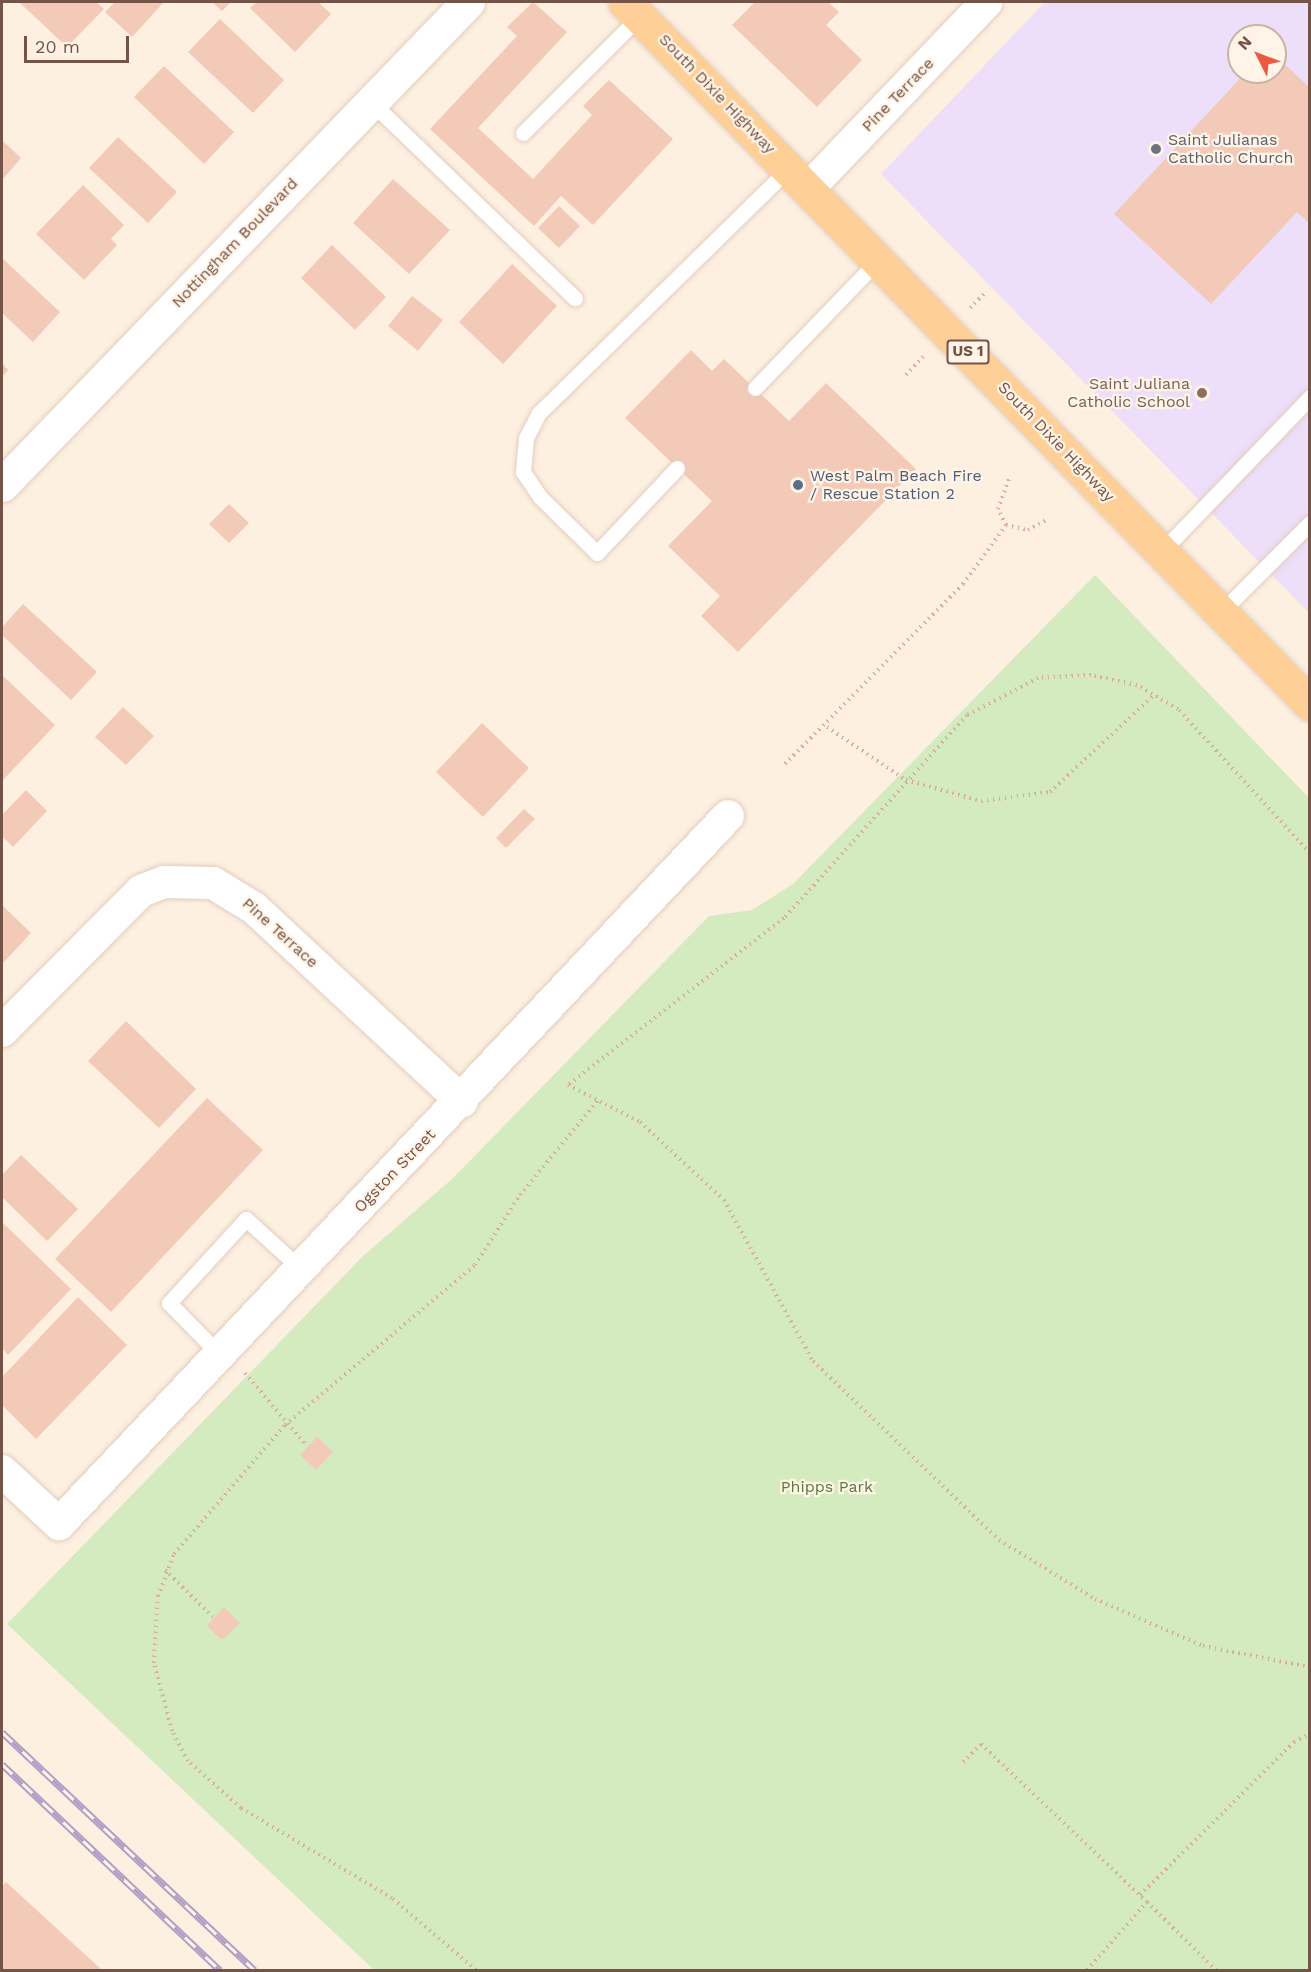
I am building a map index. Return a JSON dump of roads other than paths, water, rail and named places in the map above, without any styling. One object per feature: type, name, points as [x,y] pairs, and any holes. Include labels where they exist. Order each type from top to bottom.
[{"type":"main road","name":"South Dixie Highway","points":[[633,9],[1310,704]]},
{"type":"street","name":"Nottingham Boulevard","points":[[2,485],[468,2]]},
{"type":"street","name":"Pine Terrace","points":[[799,178],[987,2]]},
{"type":"street","name":"Ogston Street","points":[[2,1471],[59,1524],[462,1101],[728,816]]},
{"type":"street","name":"Pine Terrace","points":[[2,1031],[141,891],[164,882],[213,883],[254,908],[462,1101]]},
{"type":"lane","points":[[523,133],[633,9]]},
{"type":"lane","points":[[371,102],[575,298]]},
{"type":"lane","points":[[677,468],[597,553],[523,472],[526,438],[539,413],[799,178]]},
{"type":"lane","points":[[755,388],[879,260]]},
{"type":"lane","points":[[1162,551],[1310,397]]},
{"type":"lane","points":[[1221,612],[1310,523]]},
{"type":"lane","points":[[220,1355],[169,1303],[246,1219],[301,1269]]},
{"type":"railway","points":[[2,1732],[255,1970]]},
{"type":"railway","points":[[2,1764],[220,1970]]},
{"type":"place","name":"Saint Julianas Catholic Church","points":[[1156,149]]},
{"type":"place","name":"Saint Juliana Catholic School","points":[[1202,393]]},
{"type":"place","name":"West Palm Beach Fire / Rescue Station 2","points":[[798,485]]},
{"type":"park label","name":"Phipps Park","points":[[827,1487]]}]
